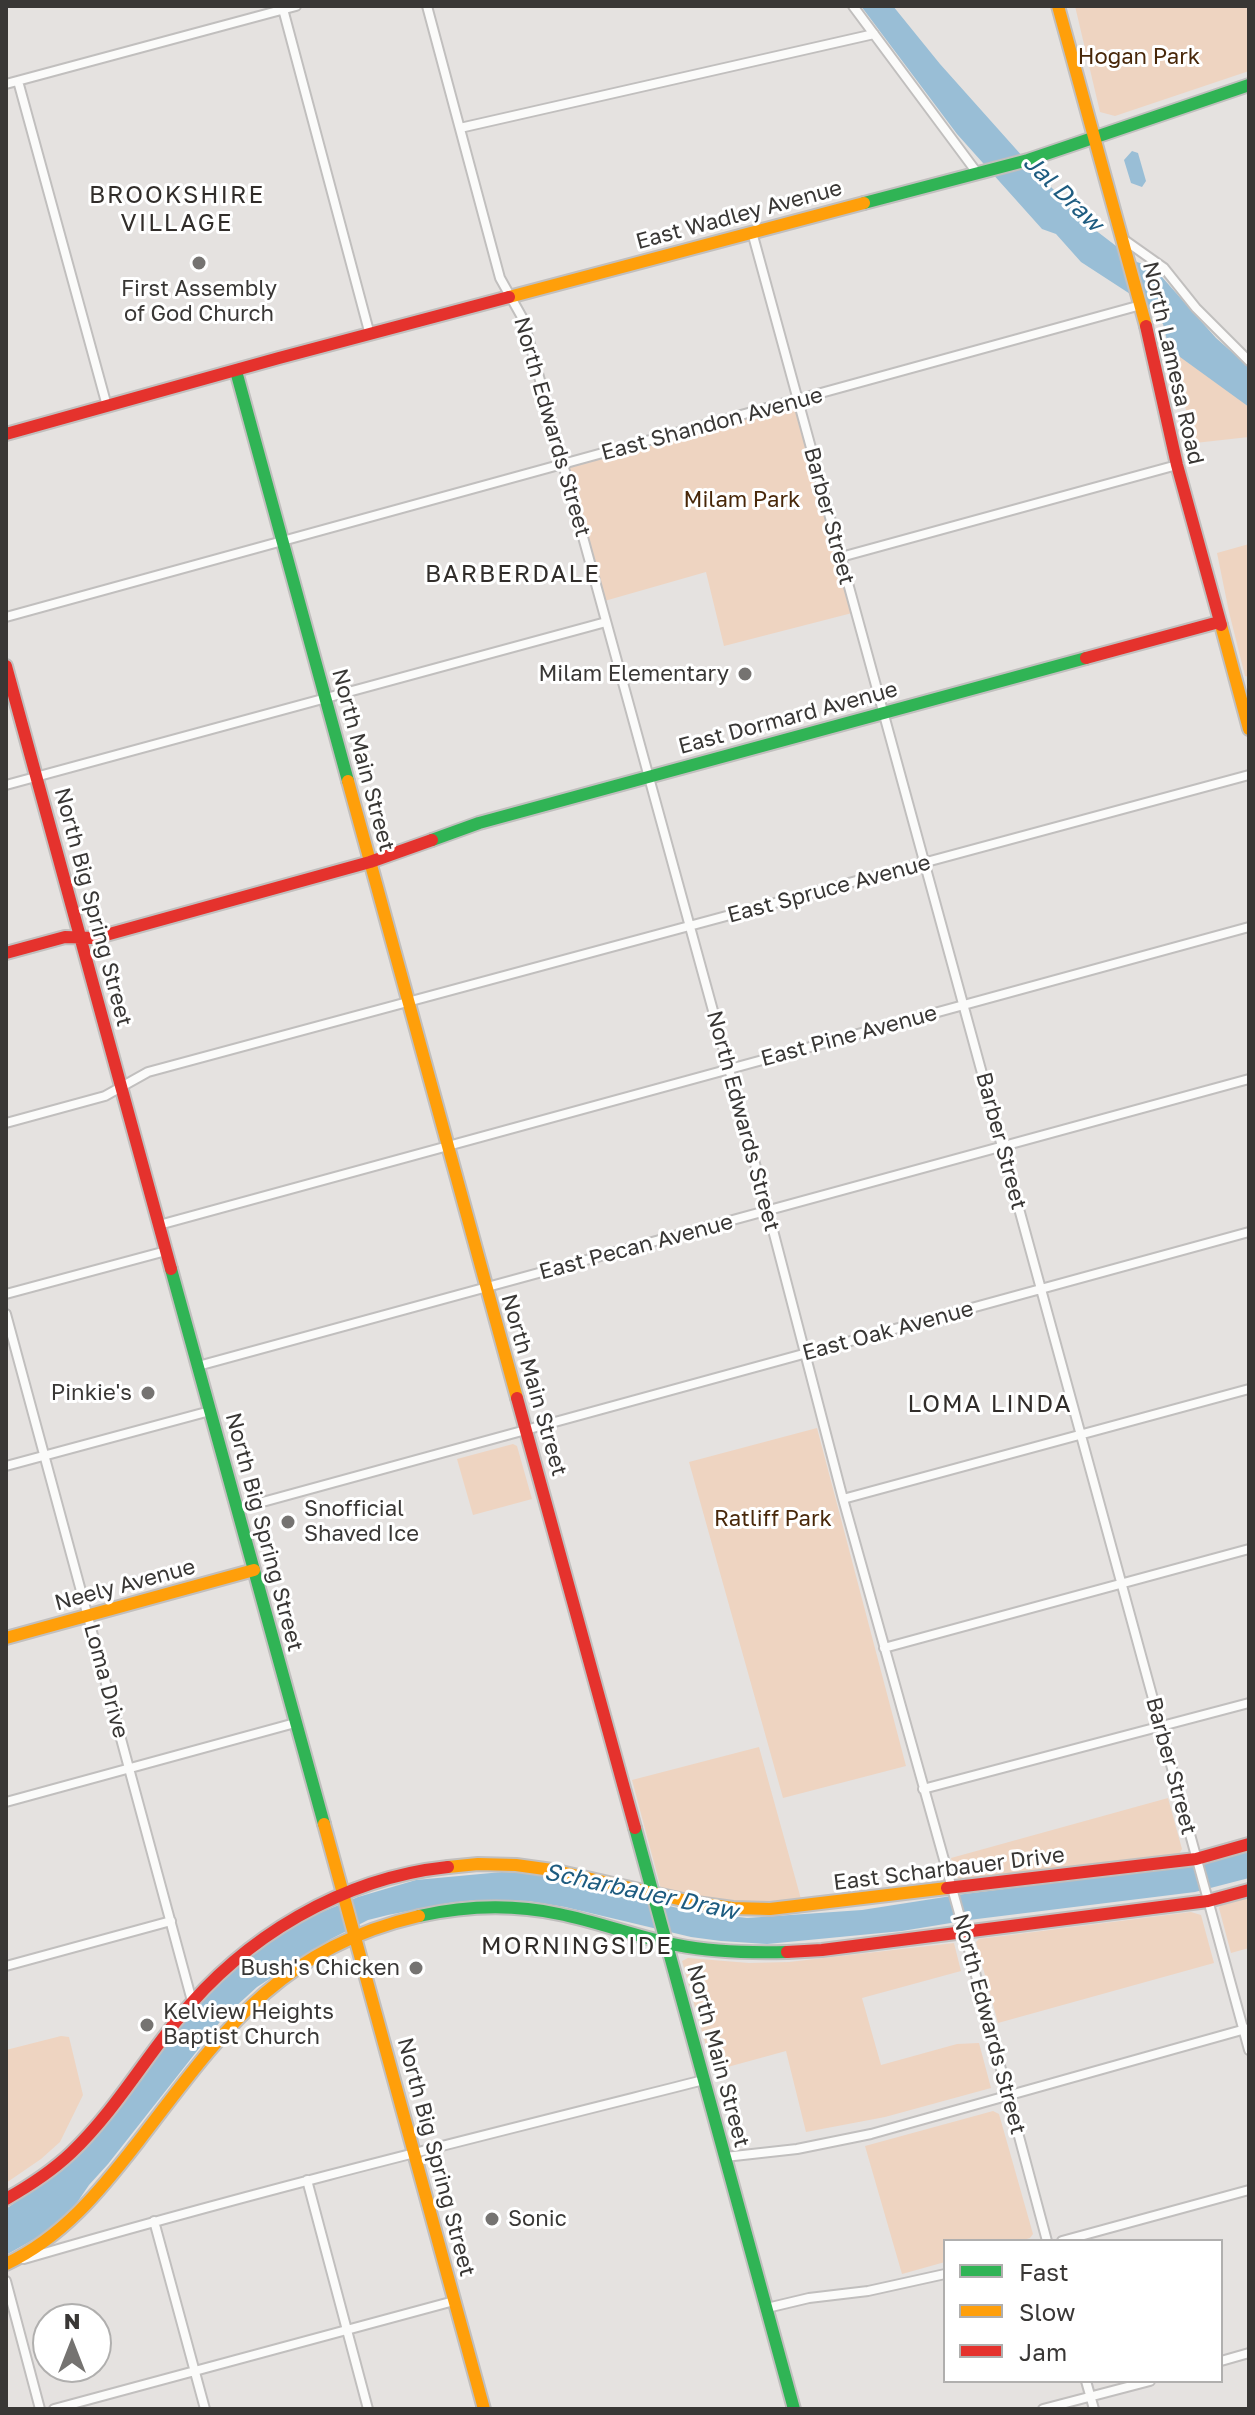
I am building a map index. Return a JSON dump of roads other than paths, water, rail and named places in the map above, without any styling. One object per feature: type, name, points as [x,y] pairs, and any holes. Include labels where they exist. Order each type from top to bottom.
[{"type":"main road","name":"North Lamesa Road","points":[[1058,6],[1141,305],[1177,465],[1219,622],[1244,692],[1249,729]]},
{"type":"main road","name":"East Wadley Avenue","points":[[6,434],[279,358],[1028,160],[1249,85]]},
{"type":"main road","name":"North Main Street","points":[[236,371],[794,2409]]},
{"type":"main road","name":"East Dormard Avenue","points":[[6,953],[65,937],[95,938],[370,862],[479,823],[1219,622]]},
{"type":"main road","name":"North Big Spring Street","points":[[6,666],[484,2409]]},
{"type":"main road","name":"Neely Avenue","points":[[6,1638],[254,1570]]},
{"type":"main road","name":"East Scharbauer Drive","points":[[6,2199],[25,2189],[61,2161],[93,2129],[192,2001],[231,1963],[267,1935],[307,1911],[375,1884],[423,1872],[490,1864],[525,1865],[557,1869],[702,1905],[751,1910],[808,1906],[1196,1859],[1249,1844]]},
{"type":"main road","points":[[6,2264],[53,2237],[86,2207],[211,2048],[244,2011],[293,1971],[355,1936],[385,1925],[430,1914],[501,1907],[558,1913],[667,1943],[742,1953],[781,1953],[1208,1901],[1249,1890]]},
{"type":"street","points":[[6,84],[296,6]]},
{"type":"street","name":"North Edwards Street","points":[[427,6],[500,278],[523,319],[564,465],[1046,2239]]},
{"type":"street","points":[[853,6],[978,174]]},
{"type":"street","points":[[283,9],[370,335]]},
{"type":"street","points":[[460,128],[874,34]]},
{"type":"street","points":[[18,81],[107,406]]},
{"type":"street","name":"Barber Street","points":[[752,232],[1196,1859],[1246,2029],[1249,2050]]},
{"type":"street","points":[[1122,238],[1164,268],[1196,308],[1249,361]]},
{"type":"street","name":"East Shandon Avenue","points":[[6,617],[1141,305]]},
{"type":"street","points":[[841,557],[1177,465]]},
{"type":"street","points":[[6,785],[606,622]]},
{"type":"street","name":"East Spruce Avenue","points":[[6,1123],[105,1096],[148,1072],[1249,775]]},
{"type":"street","name":"East Pine Avenue","points":[[159,1225],[1249,927]]},
{"type":"street","name":"East Pecan Avenue","points":[[198,1366],[1249,1079]]},
{"type":"street","name":"East Oak Avenue","points":[[237,1509],[1249,1232]]},
{"type":"street","points":[[6,1294],[166,1251]]},
{"type":"street","name":"Loma Drive","points":[[6,1314],[192,2001]]},
{"type":"street","points":[[843,1499],[1249,1389]]},
{"type":"street","points":[[6,1466],[210,1411]]},
{"type":"street","points":[[884,1648],[1249,1549]]},
{"type":"street","points":[[923,1789],[1249,1703]]},
{"type":"street","points":[[6,1802],[295,1723]]},
{"type":"street","points":[[6,1966],[171,1921]]},
{"type":"street","points":[[725,2157],[842,2141],[901,2127],[1246,2029]]},
{"type":"street","points":[[6,2264],[307,2180],[704,2080]]},
{"type":"street","points":[[307,2180],[368,2409]]},
{"type":"street","points":[[1069,2239],[1249,2190]]},
{"type":"street","points":[[154,2221],[205,2409]]},
{"type":"street","points":[[767,2308],[943,2274]]},
{"type":"street","points":[[6,2281],[40,2409]]},
{"type":"street","points":[[54,2409],[454,2301]]},
{"type":"street","points":[[1223,2360],[1249,2353]]},
{"type":"street","points":[[1086,2383],[1094,2409]]},
{"type":"street","points":[[1043,2409],[1142,2383]]},
{"type":"water","points":[[861,6],[893,6],[1040,176],[1090,226],[1137,262],[1154,268],[1216,338],[1249,367],[1249,407],[1169,349],[1163,324],[1144,303],[1081,262],[1056,234],[1042,229],[957,134]]},
{"type":"water","points":[[1132,151],[1138,153],[1146,181],[1142,187],[1131,183],[1124,160]]},
{"type":"water","points":[[1249,1850],[1249,1878],[1195,1892],[902,1931],[767,1944],[691,1937],[528,1901],[449,1903],[368,1920],[331,1939],[257,1987],[223,2018],[74,2207],[47,2232],[6,2255],[6,2209],[65,2166],[106,2126],[195,2006],[242,1962],[295,1925],[358,1897],[416,1880],[502,1872],[541,1874],[583,1880],[620,1890],[639,1899],[695,1912],[747,1918],[862,1910],[1188,1866]]},
{"type":"place","name":"First Assembly of God Church","points":[[199,263]]},
{"type":"place","name":"Milam Elementary","points":[[745,674]]},
{"type":"place","name":"Pinkie's","points":[[148,1393]]},
{"type":"place","name":"Snofficial Shaved Ice","points":[[288,1522]]},
{"type":"place","name":"Bush's Chicken","points":[[416,1968]]},
{"type":"place","name":"Kelview Heights Baptist Church","points":[[147,2025]]},
{"type":"place","name":"Sonic","points":[[492,2219]]},
{"type":"district","name":"BROOKSHIRE VILLAGE","points":[[177,209]]},
{"type":"district","name":"BARBERDALE","points":[[513,574]]},
{"type":"district","name":"LOMA LINDA","points":[[990,1404]]},
{"type":"district","name":"MORNINGSIDE","points":[[577,1946]]},
{"type":"park label","name":"Hogan Park","points":[[1139,57]]},
{"type":"park label","name":"Milam Park","points":[[742,500]]},
{"type":"park label","name":"Ratliff Park","points":[[773,1519]]},
{"type":"water label","name":"Jal Draw","points":[[1063,193]]},
{"type":"water label","name":"Scharbauer Draw","points":[[641,1892]]}]
